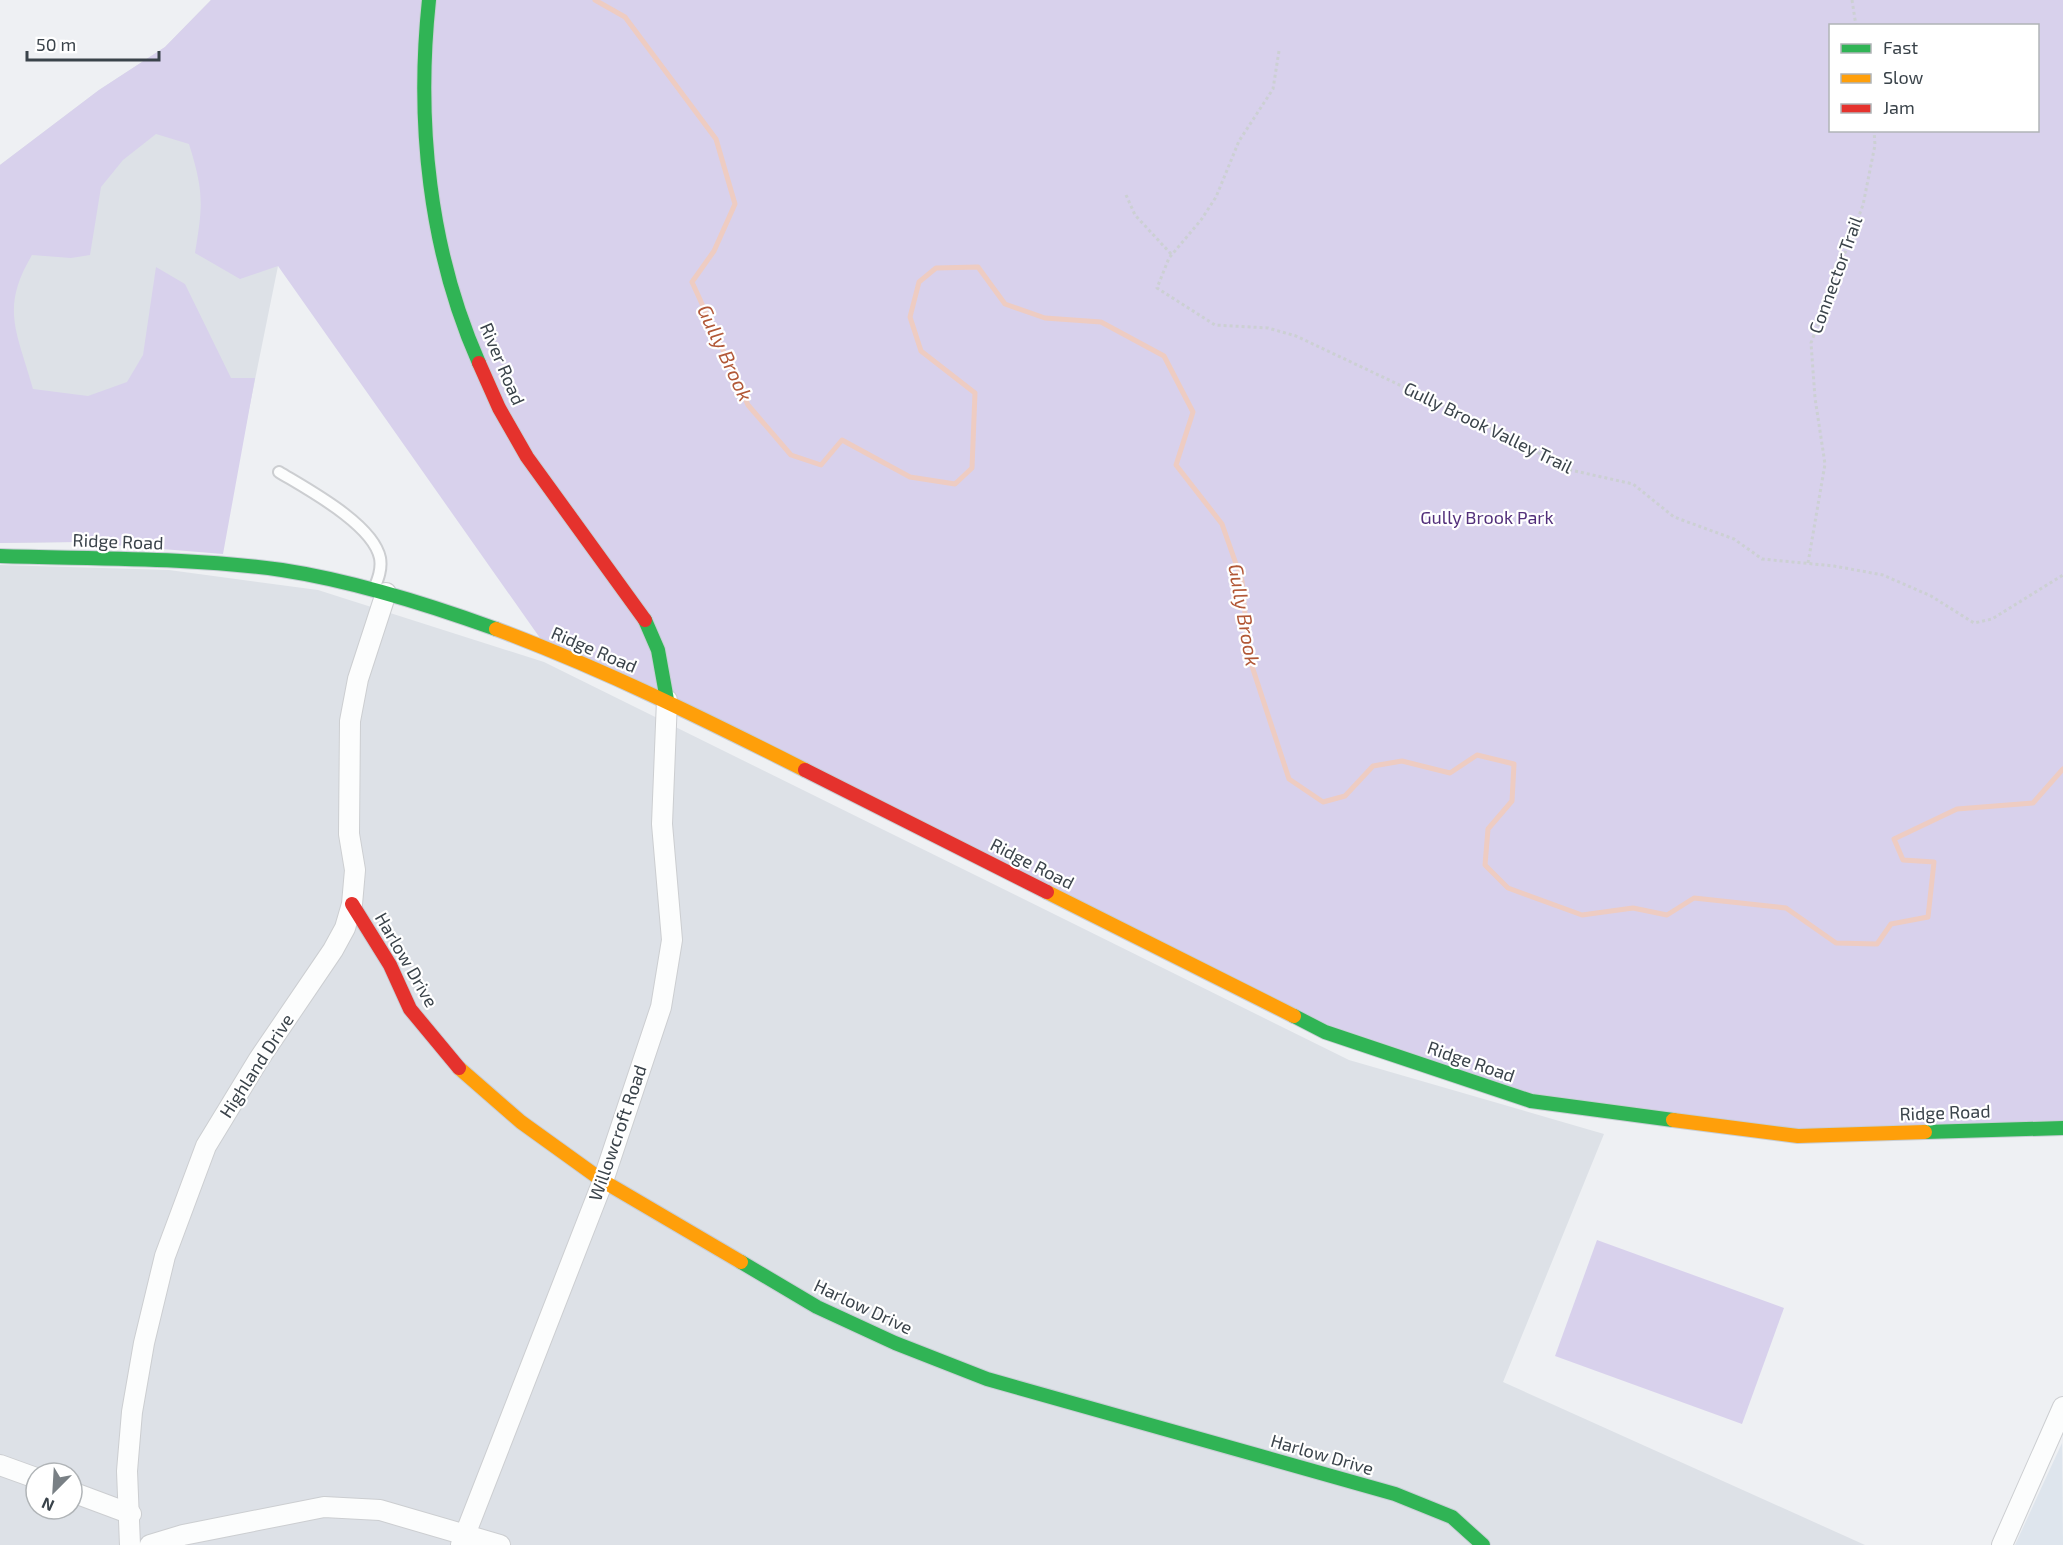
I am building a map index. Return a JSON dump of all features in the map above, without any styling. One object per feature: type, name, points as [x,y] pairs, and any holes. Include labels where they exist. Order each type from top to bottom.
[{"type":"main road","name":"River Road","points":[[429,0],[424,25],[423,127],[437,232],[458,306],[488,386],[526,456],[653,633],[667,700]]},
{"type":"main road","name":"Ridge Road","points":[[0,556],[180,561],[282,570],[380,592],[455,614],[547,648],[667,700],[1325,1032],[1531,1101],[1798,1136],[2063,1128]]},
{"type":"main road","name":"Harlow Drive","points":[[352,904],[390,965],[410,1008],[456,1064],[521,1122],[603,1181],[817,1307],[895,1343],[987,1379],[1395,1494],[1452,1517],[1483,1545]]},
{"type":"street","name":"Highland Drive","points":[[130,1545],[131,1514],[127,1471],[132,1412],[144,1343],[165,1256],[206,1146],[259,1059],[333,950],[345,928],[352,904],[355,870],[349,834],[350,721],[380,592]]},
{"type":"street","name":"Willowcroft Road","points":[[463,1539],[603,1181],[661,1007],[672,940],[662,824],[667,700]]},
{"type":"street","points":[[2002,1545],[2063,1407]]},
{"type":"street","points":[[0,1465],[24,1474]]},
{"type":"street","points":[[84,1496],[131,1514]]},
{"type":"street","points":[[150,1545],[183,1535],[324,1507],[380,1510],[463,1539],[500,1545]]},
{"type":"lane","points":[[279,472],[347,517],[377,548],[381,570],[380,592]]},
{"type":"path","points":[[1852,0],[1856,24]]},
{"type":"path","name":"Gully Brook Valley Trail","points":[[1279,51],[1273,89],[1239,141],[1216,197],[1172,255],[1157,288],[1215,326],[1268,328],[1296,336],[1518,441],[1566,469],[1633,484],[1674,517],[1734,539],[1762,559],[1808,563],[1883,576],[1931,596],[1974,623],[1992,619],[2063,575]]},
{"type":"path","name":"Connector Trail","points":[[1808,563],[1825,464],[1815,398],[1811,343],[1863,205],[1875,145],[1874,132]]},
{"type":"path","points":[[1126,195],[1135,215],[1172,255]]},
{"type":"shaded area","points":[[211,0],[278,266],[228,513],[77,542],[0,543],[0,165],[99,90],[165,47]]},
{"type":"shaded area","points":[[0,565],[169,570],[318,590],[544,662],[1349,1060],[1604,1134],[1503,1382],[1865,1545],[0,1545]]},
{"type":"shaded area","points":[[2062,1443],[2063,1545],[2015,1545]]},
{"type":"green space","name":"Gully Brook Park","points":[[211,0],[2063,0],[2063,1128],[1798,1136],[1531,1101],[1327,1033],[547,648],[278,266],[240,279],[195,253],[201,198],[189,144],[156,134],[123,160],[101,187],[90,255],[71,258],[32,255],[16,291],[14,320],[33,389],[88,396],[127,382],[143,355],[156,267],[185,284],[231,378],[255,378],[223,554],[77,542],[0,543],[0,165],[99,90],[165,47]]},
{"type":"green space","points":[[1597,1240],[1784,1308],[1742,1424],[1555,1356]]},
{"type":"waterway","name":"Gully Brook","points":[[595,0],[625,17],[716,139],[735,204],[714,251],[692,282],[748,405],[791,455],[821,465],[842,440],[910,477],[955,484],[972,468],[975,393],[921,351],[910,317],[919,282],[936,268],[978,267],[1005,304],[1045,318],[1101,322],[1164,356],[1193,412],[1176,465],[1222,524],[1242,581],[1249,657],[1289,779],[1323,802],[1345,796],[1373,766],[1402,761],[1450,773],[1477,755],[1514,764],[1512,801],[1488,829],[1485,865],[1508,888],[1582,915],[1633,908],[1667,915],[1694,898],[1786,908],[1836,943],[1877,944],[1891,924],[1928,917],[1934,862],[1903,860],[1894,839],[1957,809],[2033,803],[2063,769]]},
{"type":"traffic: fast","points":[[429,0],[424,92],[430,185],[448,276],[479,363]]},
{"type":"traffic: fast","points":[[0,556],[141,559],[282,570],[336,580],[390,594],[496,629]]},
{"type":"traffic: fast","points":[[645,620],[658,650],[667,700]]},
{"type":"traffic: fast","points":[[1294,1016],[1325,1032],[1531,1101],[1673,1120]]},
{"type":"traffic: fast","points":[[1925,1132],[2063,1128]]},
{"type":"traffic: fast","points":[[741,1262],[817,1307],[895,1343],[987,1379],[1395,1494],[1452,1517],[1483,1545]]},
{"type":"traffic: slow","points":[[496,629],[614,678],[805,770]]},
{"type":"traffic: slow","points":[[1047,892],[1294,1016]]},
{"type":"traffic: slow","points":[[459,1068],[521,1122],[603,1181],[741,1262]]},
{"type":"traffic: slow","points":[[1673,1120],[1798,1136],[1925,1132]]},
{"type":"traffic: jam","points":[[479,363],[499,408],[527,457],[645,620]]},
{"type":"traffic: jam","points":[[805,770],[1047,892]]},
{"type":"traffic: jam","points":[[352,904],[390,965],[410,1009],[459,1068]]}]
